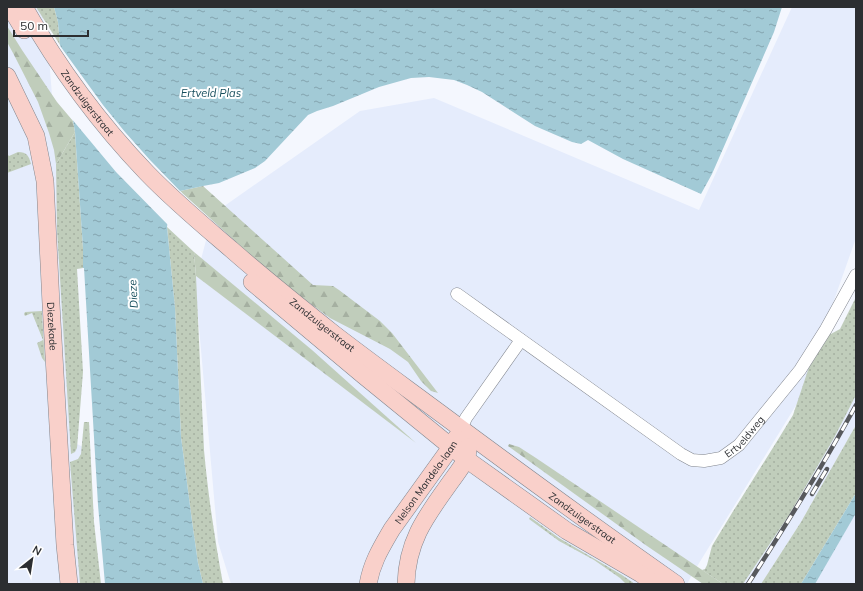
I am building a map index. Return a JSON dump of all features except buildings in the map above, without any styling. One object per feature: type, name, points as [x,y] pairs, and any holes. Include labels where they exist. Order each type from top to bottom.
[{"type":"main road","name":"Zandzuigerstraat","points":[[10,7],[65,92],[97,135],[146,189],[251,267],[335,335],[461,429],[676,584]]},
{"type":"main road","name":"Zandzuigerstraat","points":[[24,7],[61,67],[96,114],[184,217],[335,352],[466,459],[567,531],[641,574],[655,584]]},
{"type":"main road","name":"Diezekade","points":[[7,76],[36,136],[44,170],[51,312],[69,584]]},
{"type":"main road","name":"Nelson Mandela-laan","points":[[368,584],[370,572],[392,529],[451,447],[461,429],[465,435],[468,446],[466,459],[421,526],[412,549],[406,584]]},
{"type":"street","name":"Ertveldweg","points":[[457,294],[681,454],[692,460],[704,461],[721,458],[739,445],[800,370],[826,329],[856,275]]},
{"type":"street","points":[[461,429],[472,409],[521,340]]},
{"type":"shaded area","points":[[7,7],[39,7],[47,31],[68,302],[75,443],[85,448],[95,584],[7,584]]},
{"type":"shaded area","points":[[792,7],[856,7],[856,238],[798,402],[687,584],[231,584],[218,542],[195,282],[213,214],[360,111],[434,98],[699,210]]},
{"type":"shaded area","points":[[856,395],[856,425],[801,522],[761,584],[743,584],[789,515],[834,438]]},
{"type":"shaded area","points":[[856,504],[856,584],[809,584]]},
{"type":"green space","points":[[36,7],[54,7],[58,22],[60,45]]},
{"type":"green space","points":[[7,26],[57,102],[73,121],[75,132],[56,164],[54,150],[38,102],[7,42]]},
{"type":"green space","points":[[75,132],[83,248],[83,268],[77,269],[83,372],[77,448],[75,452],[71,454],[57,230],[56,164]]},
{"type":"green space","points":[[18,152],[27,155],[31,164],[7,173],[7,154],[9,156]]},
{"type":"green space","points":[[203,186],[313,285],[333,286],[380,321],[392,333],[438,393],[431,391],[421,381],[408,362],[390,349],[330,318],[278,280],[180,191]]},
{"type":"green space","points":[[167,227],[194,252],[204,450],[212,517],[223,584],[203,584],[198,563],[181,437],[175,308]]},
{"type":"green space","points":[[194,252],[312,350],[416,443],[196,276]]},
{"type":"green space","points":[[856,297],[856,395],[834,438],[789,515],[743,584],[723,584],[702,570],[705,569],[707,565],[712,546],[793,415],[809,367],[829,335],[840,329]]},
{"type":"green space","points":[[42,311],[45,362],[42,358],[37,343],[43,340],[32,313],[25,316],[24,314],[25,312]]},
{"type":"green space","points":[[84,422],[89,422],[94,522],[101,584],[80,584],[70,462],[78,459],[81,454]]},
{"type":"green space","points":[[856,425],[856,493],[801,584],[761,584],[801,522]]},
{"type":"green space","points":[[509,444],[519,447],[536,458],[723,584],[703,584],[647,546],[508,446]]},
{"type":"green space","points":[[530,517],[559,538],[635,584],[626,584],[594,560],[559,541],[529,519]]},
{"type":"water","name":"Ertveld Plas","points":[[54,7],[782,7],[774,32],[712,174],[701,194],[623,159],[588,140],[581,144],[572,142],[535,126],[482,92],[467,85],[454,80],[429,77],[411,78],[379,87],[308,115],[265,161],[255,168],[219,183],[180,191],[171,200],[167,227],[175,308],[181,437],[198,563],[203,584],[105,584],[98,505],[75,132],[60,45],[58,22]]},
{"type":"water","points":[[856,493],[856,513],[815,584],[801,584]]},
{"type":"pier","points":[[58,43],[103,105],[125,132],[182,193],[172,201],[169,226],[116,172],[71,118]]},
{"type":"railway","points":[[748,584],[804,495],[856,405]]},
{"type":"railway","points":[[812,494],[827,469]]},
{"type":"water label","name":"Dieze","points":[[133,294]]}]
